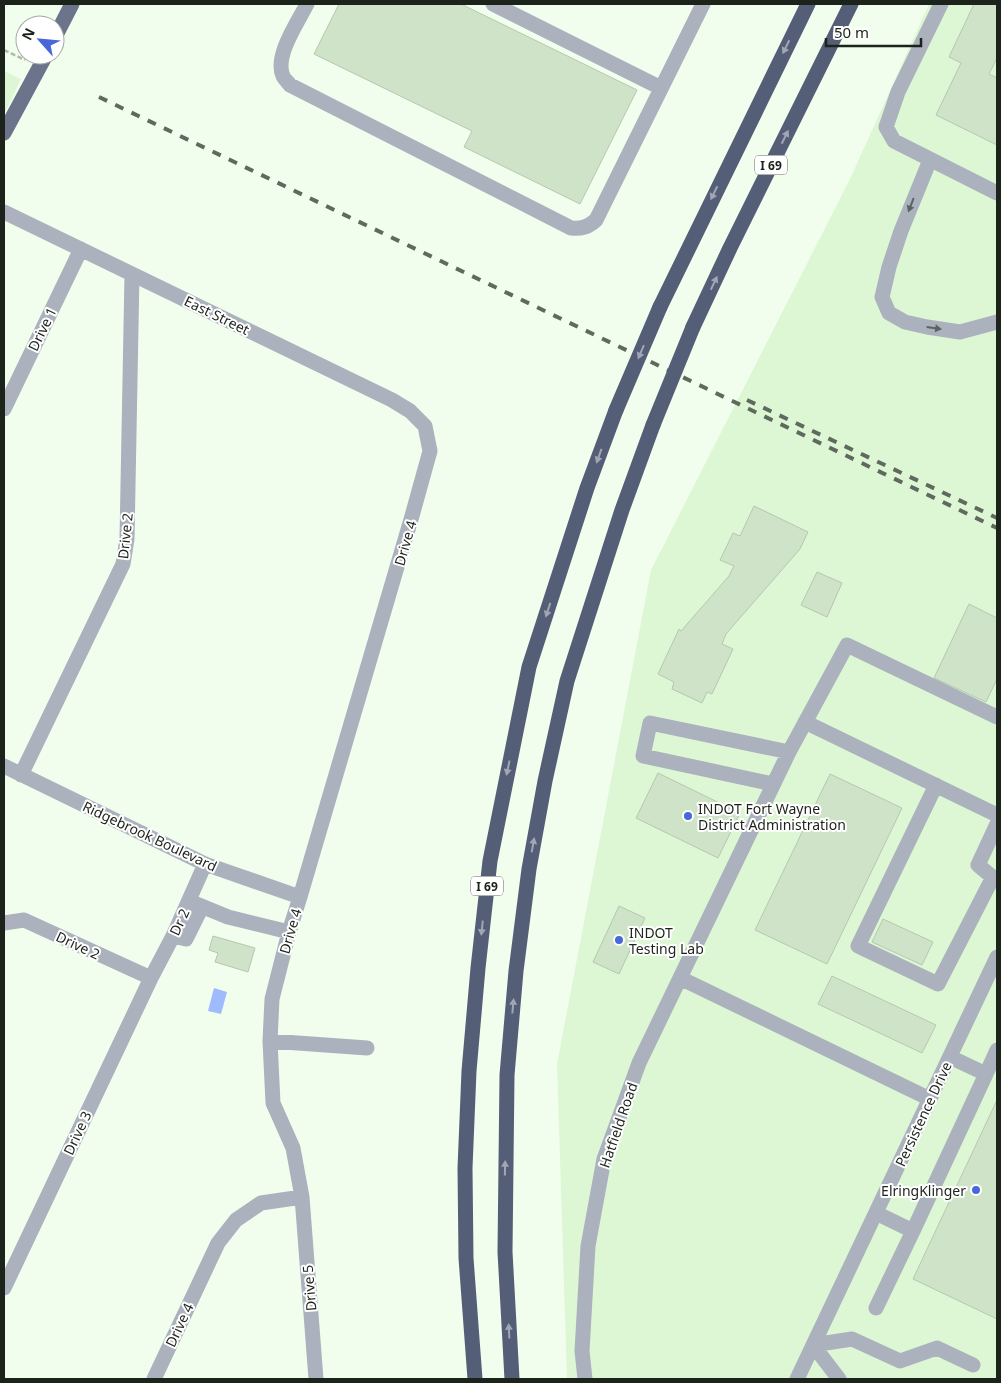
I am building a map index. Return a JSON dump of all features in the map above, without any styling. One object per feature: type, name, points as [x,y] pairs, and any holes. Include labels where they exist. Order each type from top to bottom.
[{"type":"highway","name":"I 69","points":[[475,1379],[466,1258],[465,1168],[469,1071],[490,861],[530,667],[588,488],[616,410],[660,307],[808,4]]},
{"type":"highway","name":"I 69","points":[[512,1379],[505,1252],[507,1074],[516,971],[529,869],[545,781],[567,681],[622,510],[653,425],[693,327],[851,4]]},
{"type":"main road","points":[[65,18],[72,4]]},
{"type":"main road","points":[[4,133],[41,65]]},
{"type":"street","points":[[308,4],[282,54],[280,66],[283,76],[290,85],[571,228],[580,229],[589,226],[596,220],[703,4]]},
{"type":"street","points":[[493,4],[661,88]]},
{"type":"street","points":[[941,4],[898,92],[886,127],[894,141],[997,193]]},
{"type":"street","points":[[930,160],[901,231],[889,267],[882,297],[889,313],[905,322],[927,327],[960,332],[997,322]]},
{"type":"street","name":"East Street","points":[[4,212],[392,400],[410,411],[425,426]]},
{"type":"street","name":"Drive 1","points":[[4,410],[81,249]]},
{"type":"street","name":"Drive 2","points":[[21,775],[122,564],[127,539],[132,274]]},
{"type":"street","name":"Drive 4","points":[[154,1379],[218,1243],[236,1220],[261,1203],[302,1198],[294,1148],[273,1103],[270,1041],[272,999],[288,932],[300,897],[430,451],[425,426]]},
{"type":"street","name":"Hatfield Road","points":[[586,1379],[582,1351],[588,1246],[604,1159],[639,1063],[773,784],[847,646],[997,717]]},
{"type":"street","points":[[805,722],[997,815]]},
{"type":"street","points":[[773,784],[643,756],[650,723],[789,752]]},
{"type":"street","name":"Ridgebrook Boulevard","points":[[4,766],[205,864],[300,897]]},
{"type":"street","points":[[936,785],[858,946],[938,984],[995,879],[978,865],[997,824]]},
{"type":"street","name":"Dr 2","points":[[151,978],[173,936],[196,904],[205,864]]},
{"type":"street","points":[[196,904],[242,921],[288,932]]},
{"type":"street","name":"Drive 2","points":[[4,923],[24,920],[151,978]]},
{"type":"street","name":"Persistence Drive","points":[[797,1379],[997,957]]},
{"type":"street","name":"Drive 3","points":[[4,1288],[151,978]]},
{"type":"street","points":[[680,978],[930,1099]]},
{"type":"street","points":[[270,1041],[367,1048]]},
{"type":"street","points":[[876,1308],[997,1050]]},
{"type":"street","points":[[950,1057],[986,1074]]},
{"type":"street","name":"Drive 5","points":[[302,1198],[316,1379]]},
{"type":"street","points":[[876,1213],[912,1231]]},
{"type":"street","points":[[839,1379],[813,1345],[852,1339],[900,1361],[937,1348],[973,1365]]},
{"type":"shaded area","points":[[929,4],[997,4],[997,1379],[567,1379],[557,1064],[651,570],[850,179]]},
{"type":"shaded area","points":[[4,71],[21,79],[4,115]]},
{"type":"water","points":[[214,988],[227,992],[221,1014],[208,1011]]},
{"type":"building","points":[[339,4],[461,4],[637,90],[580,204],[464,147],[472,131],[314,54]]},
{"type":"building","points":[[974,4],[997,4],[997,58],[989,74],[997,78],[997,145],[936,115],[961,63],[949,57]]},
{"type":"building","points":[[754,506],[808,532],[800,549],[726,634],[722,644],[733,649],[712,694],[707,692],[702,703],[672,689],[674,682],[658,674],[679,629],[681,631],[729,576],[734,566],[720,560],[733,533],[740,536]]},
{"type":"building","points":[[817,572],[842,583],[827,617],[801,605]]},
{"type":"building","points":[[969,604],[997,618],[997,679],[986,702],[934,678]]},
{"type":"building","name":"INDOT Fort Wayne District Administration","points":[[658,773],[740,813],[718,858],[636,818]]},
{"type":"building","points":[[830,774],[902,808],[827,964],[755,930]]},
{"type":"building","name":"INDOT Testing Lab","points":[[619,906],[645,918],[619,974],[593,962]]},
{"type":"building","points":[[883,919],[933,942],[922,965],[872,942]]},
{"type":"building","points":[[213,936],[255,948],[248,972],[215,962],[218,953],[209,950]]},
{"type":"building","points":[[832,976],[936,1025],[922,1053],[818,1004]]},
{"type":"building","name":"ElringKlinger","points":[[997,1100],[997,1319],[913,1279]]},
{"type":"railway","points":[[99,97],[997,528]]},
{"type":"railway","points":[[747,400],[997,518]]},
{"type":"place","name":"INDOT Fort Wayne District Administration","points":[[688,816]]},
{"type":"place","name":"INDOT Testing Lab","points":[[619,940]]},
{"type":"place","name":"ElringKlinger","points":[[976,1190]]}]
